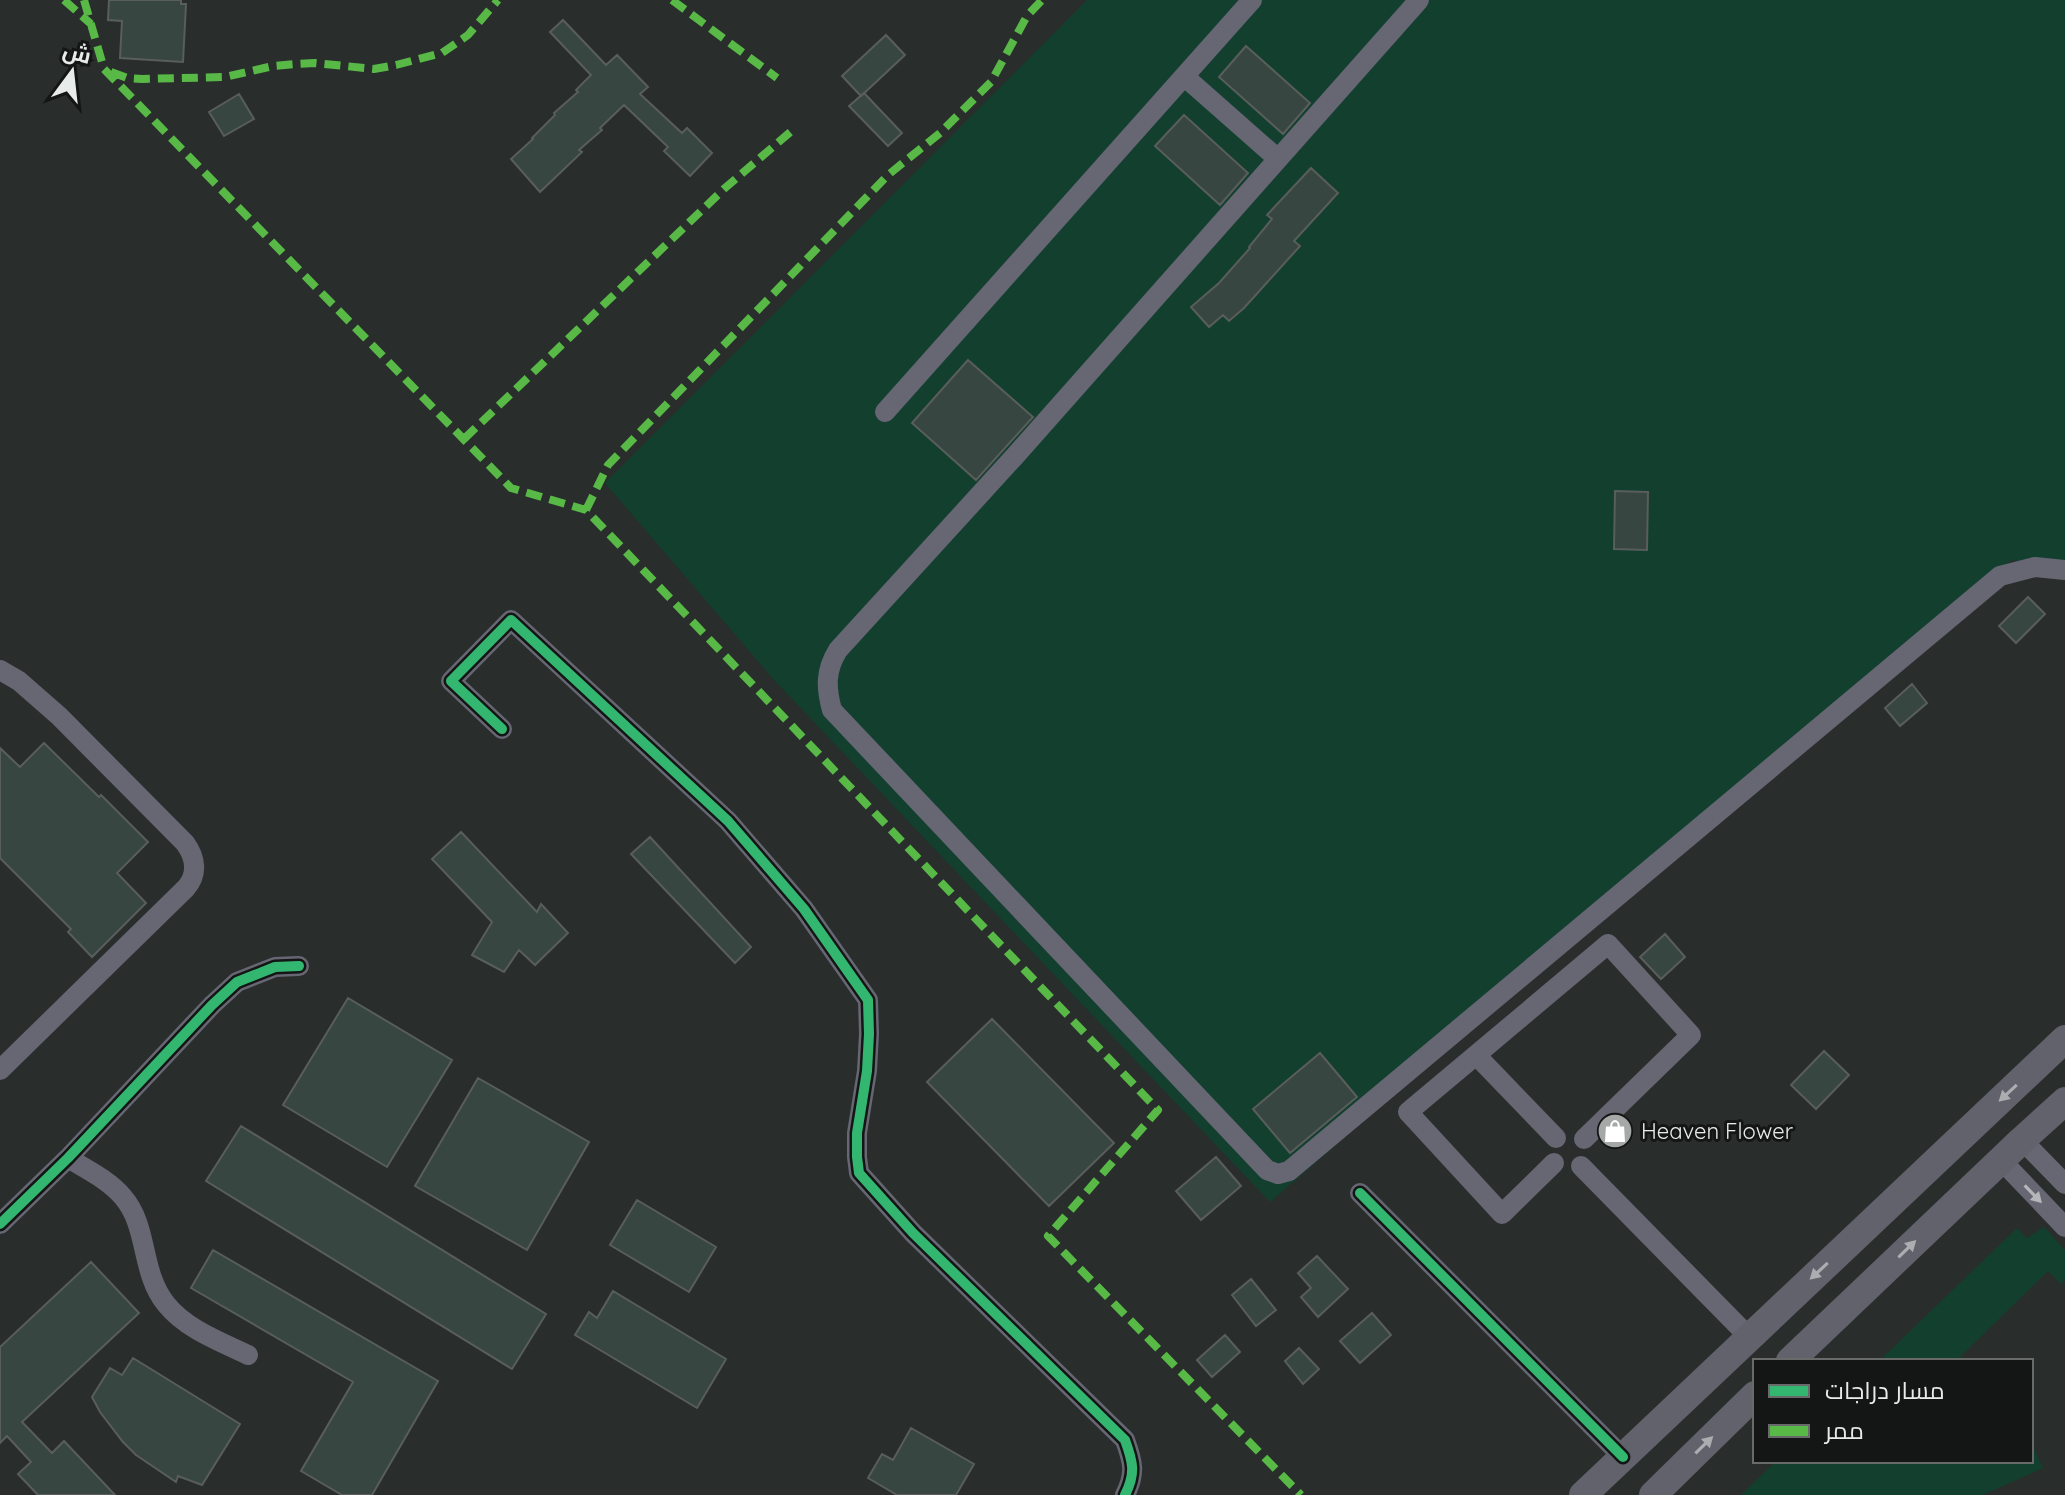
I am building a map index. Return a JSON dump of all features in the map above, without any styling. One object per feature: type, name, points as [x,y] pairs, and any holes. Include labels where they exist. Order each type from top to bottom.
[{"type":"highway","points":[[1583,1495],[2065,1039]]},
{"type":"highway","points":[[1792,1359],[2065,1101]]},
{"type":"highway","points":[[1653,1495],[1753,1397]]},
{"type":"street","points":[[885,412],[1252,0]]},
{"type":"street","points":[[1419,0],[1015,456],[838,650],[826,682],[832,710],[845,725],[1267,1170],[1278,1174],[1289,1171],[2000,576],[2035,567],[2065,570]]},
{"type":"street","points":[[1185,77],[1278,159]]},
{"type":"street","points":[[502,729],[451,681],[511,620],[728,821],[804,909],[868,1000],[867,1071],[857,1133],[859,1173],[913,1233],[1125,1440],[1133,1461],[1132,1482],[1125,1495]]},
{"type":"street","points":[[0,670],[19,681],[59,716],[185,843],[195,868],[186,888],[0,1070]]},
{"type":"street","points":[[1554,1163],[1502,1214],[1408,1112],[1608,944],[1691,1035],[1584,1139]]},
{"type":"street","points":[[0,1224],[68,1158],[237,982],[275,967],[299,966]]},
{"type":"street","points":[[1476,1055],[1556,1138]]},
{"type":"street","points":[[1567,1133],[1584,1139],[1588,1154],[1585,1163],[1576,1170],[1564,1170],[1554,1163],[1551,1147],[1556,1138],[1567,1133]]},
{"type":"street","points":[[2022,1140],[2065,1184]]},
{"type":"street","points":[[68,1158],[124,1197],[136,1218],[151,1279],[166,1305],[191,1327],[248,1355]]},
{"type":"street","points":[[2001,1160],[2065,1227]]},
{"type":"street","points":[[1581,1166],[1749,1337]]},
{"type":"street","points":[[1360,1193],[1623,1457]]},
{"type":"green space","points":[[1087,0],[2065,0],[2065,573],[2012,560],[1270,1202],[775,681],[605,483]]},
{"type":"green space","points":[[2044,1227],[2065,1250],[2065,1280],[2061,1284],[2048,1271],[1958,1359],[1881,1359],[2017,1228],[2027,1238]]},
{"type":"green space","points":[[2033,1449],[2043,1468],[1983,1495],[1741,1495],[1774,1463],[2033,1463]]},
{"type":"building","points":[[109,0],[181,0],[181,4],[186,4],[183,62],[120,58],[122,21],[108,20]]},
{"type":"building","points":[[563,20],[606,65],[617,55],[648,87],[640,94],[682,133],[687,128],[712,153],[690,176],[664,151],[668,147],[624,105],[579,150],[582,152],[540,192],[511,159],[591,75],[550,32]]},
{"type":"building","points":[[886,35],[905,55],[861,96],[842,76]]},
{"type":"building","points":[[1246,46],[1310,103],[1283,134],[1219,77]]},
{"type":"building","points":[[864,93],[902,133],[888,146],[849,106]]},
{"type":"building","points":[[239,94],[254,119],[224,136],[209,112]]},
{"type":"building","points":[[1184,115],[1248,173],[1220,205],[1155,146]]},
{"type":"building","points":[[1311,168],[1338,193],[1294,241],[1300,246],[1244,308],[1229,321],[1223,315],[1209,327],[1191,307],[1219,283],[1250,248],[1272,219],[1267,215]]},
{"type":"building","points":[[968,360],[1033,417],[976,480],[912,423]]},
{"type":"building","points":[[1615,491],[1648,492],[1647,550],[1614,549]]},
{"type":"building","points":[[2028,597],[2045,614],[2016,643],[1999,626]]},
{"type":"building","points":[[1912,684],[1927,703],[1900,726],[1885,708]]},
{"type":"building","points":[[44,743],[148,842],[117,873],[146,903],[92,957],[68,932],[71,929],[0,858],[0,748],[20,767]]},
{"type":"building","points":[[461,832],[537,912],[541,904],[568,933],[535,965],[519,950],[504,972],[472,955],[492,922],[432,859]]},
{"type":"building","points":[[650,837],[751,947],[735,963],[631,854]]},
{"type":"building","points":[[1665,934],[1685,957],[1661,979],[1640,957]]},
{"type":"building","points":[[348,998],[452,1060],[387,1167],[283,1105]]},
{"type":"building","points":[[992,1019],[1114,1143],[1049,1206],[927,1082]]},
{"type":"building","points":[[1824,1051],[1849,1075],[1816,1109],[1791,1085]]},
{"type":"building","points":[[1320,1053],[1357,1097],[1290,1153],[1253,1109]]},
{"type":"building","points":[[478,1078],[589,1142],[527,1250],[415,1186]]},
{"type":"building","points":[[241,1126],[546,1314],[512,1369],[206,1181]]},
{"type":"building","points":[[1216,1157],[1241,1186],[1201,1220],[1176,1191]]},
{"type":"building","points":[[637,1200],[716,1247],[689,1292],[610,1245]]},
{"type":"building","points":[[213,1250],[438,1381],[372,1495],[342,1495],[301,1471],[353,1382],[191,1288]]},
{"type":"building","points":[[1317,1256],[1348,1289],[1318,1317],[1301,1297],[1311,1288],[1298,1273]]},
{"type":"building","points":[[91,1262],[139,1313],[22,1422],[52,1453],[64,1441],[115,1495],[38,1495],[18,1474],[31,1462],[7,1436],[0,1443],[0,1347]]},
{"type":"building","points":[[1251,1279],[1276,1310],[1256,1326],[1232,1295]]},
{"type":"building","points":[[613,1291],[726,1359],[697,1408],[575,1335],[589,1312],[597,1318]]},
{"type":"building","points":[[1372,1313],[1391,1335],[1360,1363],[1340,1341]]},
{"type":"building","points":[[1225,1335],[1240,1352],[1212,1377],[1197,1360]]},
{"type":"building","points":[[1299,1348],[1319,1369],[1303,1384],[1285,1361]]},
{"type":"building","points":[[133,1358],[240,1424],[202,1485],[178,1476],[176,1482],[136,1455],[100,1412],[92,1397],[110,1368],[122,1375]]},
{"type":"building","points":[[911,1428],[974,1464],[956,1495],[897,1495],[868,1478],[882,1454],[893,1460]]},
{"type":"marked path","points":[[64,0],[91,24]]},
{"type":"marked path","points":[[84,0],[104,69],[511,488],[586,510],[1158,1110],[1048,1236],[1301,1495]]},
{"type":"marked path","points":[[111,72],[142,79],[225,77],[296,64],[374,69],[396,65],[442,53],[468,35],[498,0]]},
{"type":"marked path","points":[[672,0],[777,78]]},
{"type":"marked path","points":[[586,510],[608,465],[888,175],[940,133],[991,82],[1027,16],[1042,0]]},
{"type":"marked path","points":[[464,439],[725,188],[795,128]]},
{"type":"cycle path","points":[[502,729],[451,681],[511,620],[728,821],[804,909],[868,1000],[867,1071],[857,1133],[859,1173],[913,1233],[1125,1440],[1132,1468],[1125,1495]]},
{"type":"cycle path","points":[[0,1224],[68,1158],[237,982],[275,967],[299,966]]},
{"type":"cycle path","points":[[1360,1193],[1623,1457]]},
{"type":"place","name":"Heaven Flower","points":[[1615,1131]]}]
